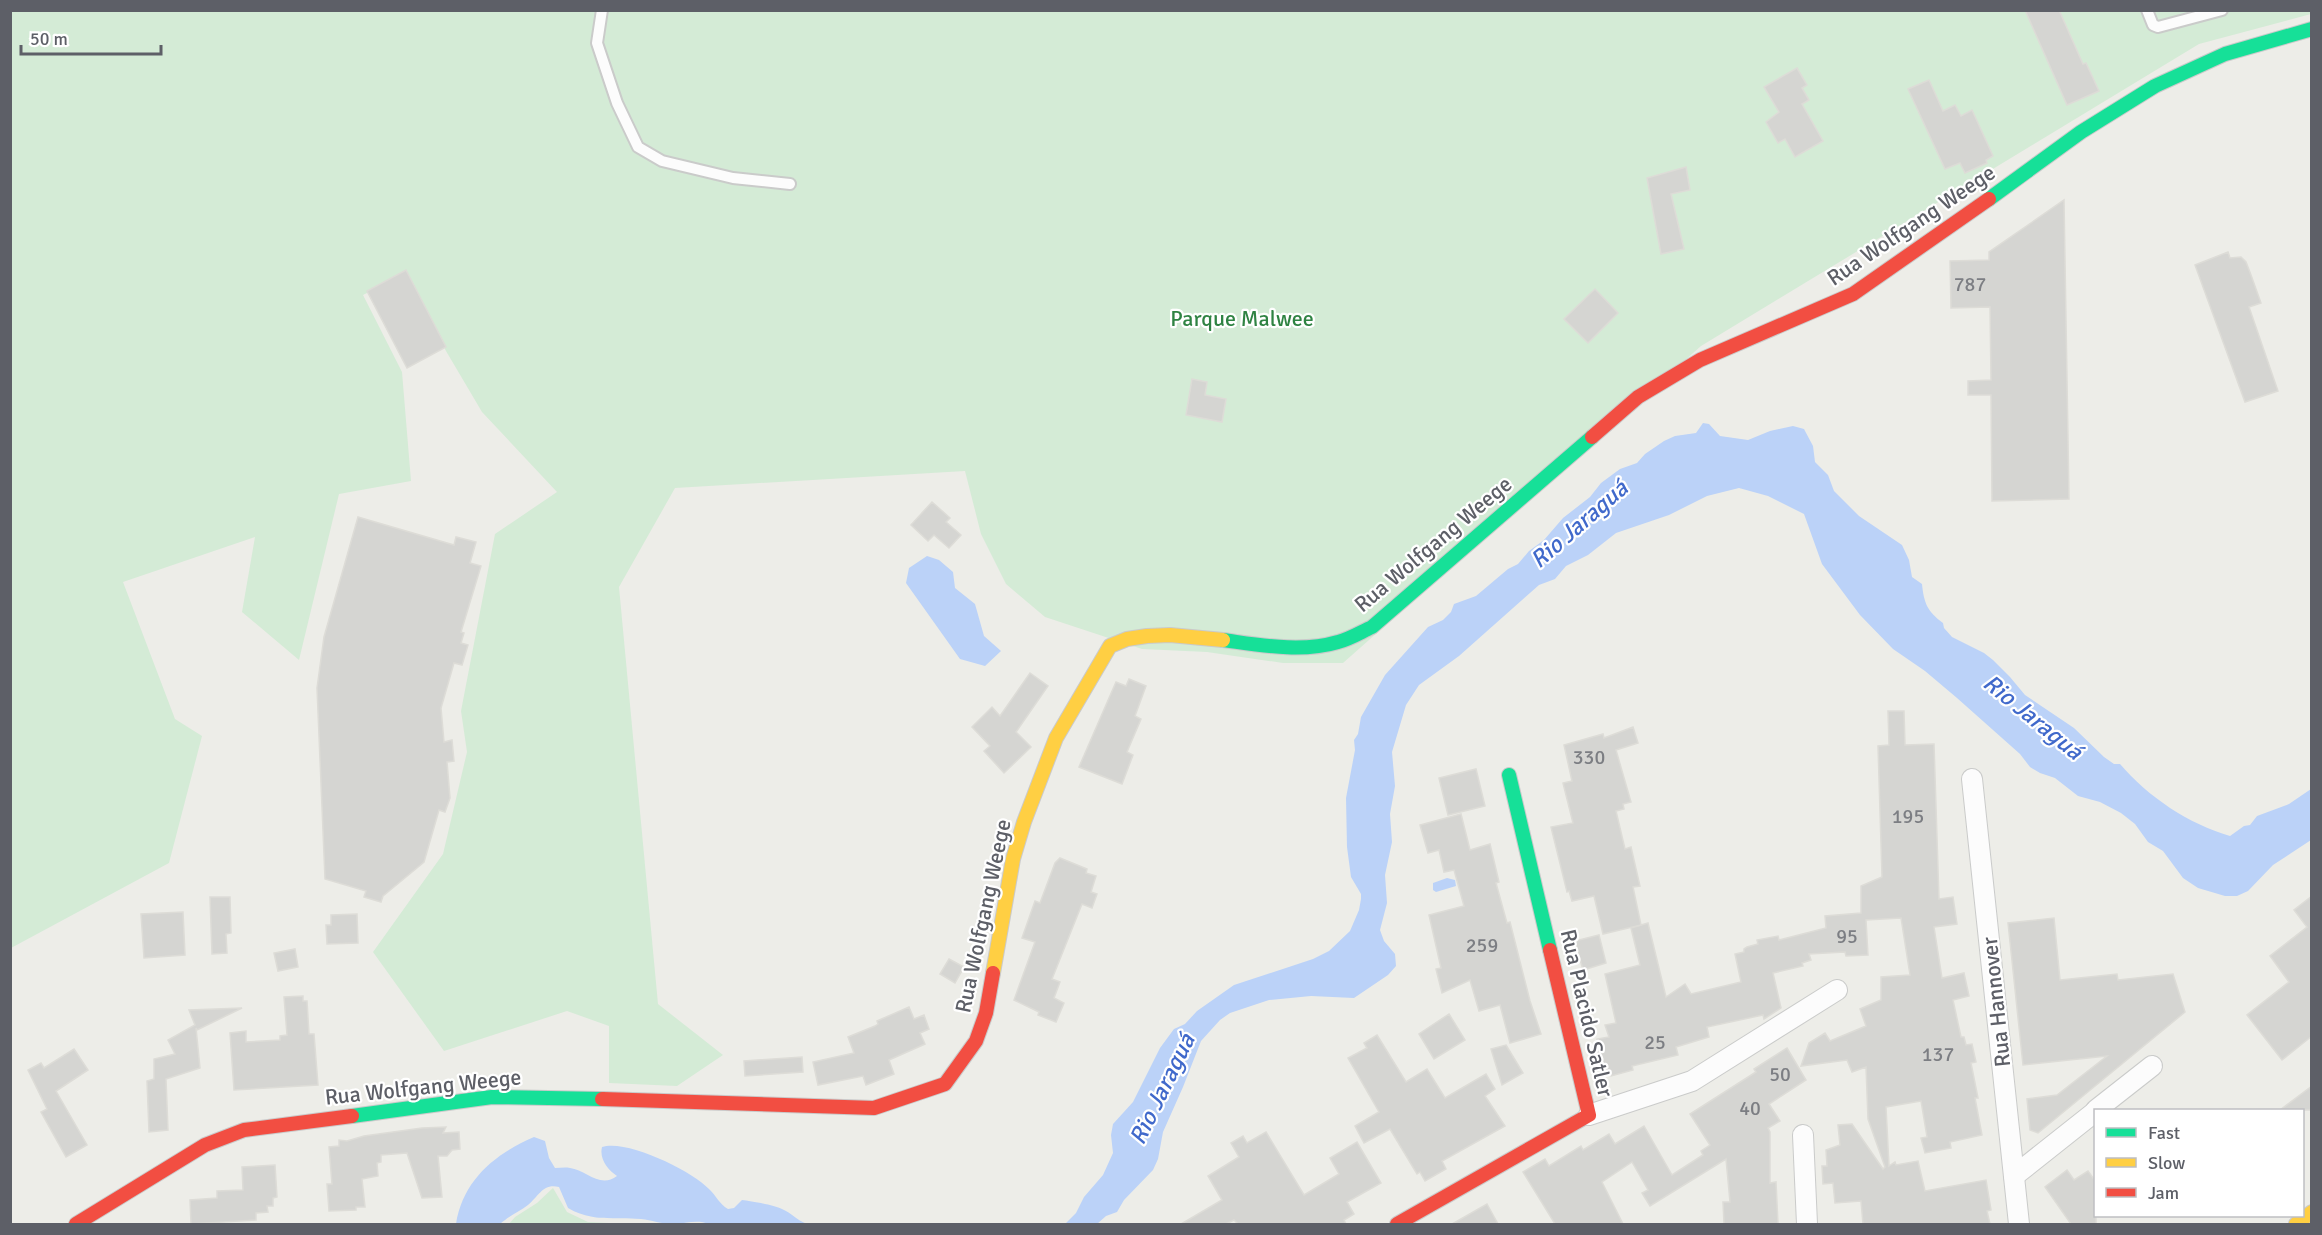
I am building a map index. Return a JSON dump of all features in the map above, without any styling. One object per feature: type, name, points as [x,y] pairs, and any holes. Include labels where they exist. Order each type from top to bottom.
[{"type":"street","name":"Rua Wolfgang Weege","points":[[76,1224],[205,1145],[244,1130],[492,1097],[525,1096],[874,1108],[945,1084],[976,1041],[986,1013],[1012,859],[1024,822],[1056,738],[1110,646],[1141,635],[1217,639],[1284,647],[1332,644],[1372,627],[1638,397],[1700,360],[1852,294],[2031,170],[2081,132],[2155,86],[2225,54],[2312,29]]},
{"type":"street","name":"Rua Placido Satler","points":[[1397,1224],[1426,1216],[1589,1115],[1509,775]]},
{"type":"street","name":"Rua Hannover","points":[[1972,779],[2019,1224]]},
{"type":"street","points":[[1589,1115],[1692,1081],[1837,990]]},
{"type":"street","points":[[2098,1109],[2152,1066]]},
{"type":"street","points":[[2014,1176],[2094,1113]]},
{"type":"street","points":[[1803,1136],[1807,1224]]},
{"type":"street","points":[[2296,1224],[2312,1212]]},
{"type":"lane","points":[[602,10],[597,43],[617,103],[638,147],[662,161],[734,178],[790,184]]},
{"type":"lane","points":[[2147,10],[2152,25],[2158,27],[2222,10]]},
{"type":"green space","name":"Parque Malwee","points":[[11,11],[2311,11],[2311,14],[2199,44],[1701,346],[1343,663],[1283,663],[1207,652],[1142,649],[1045,617],[1006,584],[981,534],[965,471],[675,488],[619,587],[658,1004],[723,1055],[677,1086],[609,1083],[609,1026],[567,1011],[444,1051],[373,952],[443,854],[467,752],[461,711],[495,534],[557,492],[482,412],[446,351],[406,273],[363,295],[402,372],[411,481],[339,494],[299,660],[242,612],[255,537],[123,582],[175,719],[202,736],[169,863],[11,948]]},
{"type":"green space","points":[[553,1188],[567,1212],[588,1222],[629,1224],[509,1224]]},
{"type":"water","name":"Rio Jaraguá","points":[[1703,423],[1709,424],[1720,436],[1748,440],[1770,431],[1793,426],[1804,429],[1813,446],[1815,462],[1828,475],[1834,491],[1859,516],[1902,545],[1909,560],[1912,577],[1922,584],[1927,606],[1952,637],[1993,660],[2025,695],[2074,728],[2104,757],[2114,764],[2120,764],[2143,787],[2170,808],[2199,824],[2230,836],[2244,826],[2250,825],[2257,816],[2289,804],[2311,789],[2311,840],[2273,865],[2248,891],[2237,896],[2225,896],[2198,888],[2183,878],[2163,851],[2148,842],[2135,824],[2121,813],[2100,802],[2078,796],[2055,778],[2030,767],[2020,754],[1957,698],[1925,671],[1893,649],[1860,615],[1822,564],[1804,514],[1768,496],[1739,488],[1707,496],[1669,515],[1616,533],[1588,555],[1566,566],[1555,579],[1539,585],[1459,656],[1419,685],[1406,705],[1392,752],[1395,786],[1390,814],[1392,842],[1385,875],[1387,903],[1380,930],[1384,941],[1395,954],[1396,966],[1388,975],[1354,998],[1311,996],[1269,1000],[1230,1013],[1220,1020],[1201,1041],[1163,1132],[1158,1159],[1153,1170],[1124,1200],[1117,1212],[1106,1216],[1097,1224],[1065,1224],[1076,1213],[1084,1197],[1103,1175],[1113,1153],[1111,1135],[1113,1124],[1133,1102],[1160,1048],[1174,1029],[1185,1024],[1197,1011],[1234,985],[1313,959],[1329,951],[1350,931],[1359,910],[1361,894],[1351,877],[1347,847],[1346,798],[1355,750],[1354,740],[1358,734],[1361,717],[1385,675],[1428,627],[1443,620],[1451,612],[1454,604],[1476,596],[1508,569],[1518,564],[1529,551],[1544,540],[1563,518],[1590,497],[1601,483],[1620,469],[1637,463],[1645,454],[1664,441],[1675,436],[1696,433]]},
{"type":"water","points":[[927,556],[939,560],[953,572],[955,588],[975,604],[984,636],[1001,651],[985,666],[960,659],[906,583],[909,568]]},
{"type":"water","points":[[1447,878],[1455,880],[1456,886],[1436,892],[1433,890],[1433,883]]},
{"type":"water","points":[[534,1137],[545,1141],[549,1158],[555,1168],[576,1169],[605,1181],[617,1176],[605,1164],[602,1147],[627,1148],[658,1158],[689,1174],[709,1189],[728,1209],[734,1208],[742,1200],[757,1202],[789,1212],[807,1224],[695,1222],[673,1224],[641,1219],[586,1216],[568,1208],[559,1187],[554,1186],[542,1191],[528,1205],[500,1224],[456,1224],[466,1194],[483,1170],[506,1152]]},
{"type":"building","points":[[2025,10],[2059,10],[2083,64],[2086,63],[2099,91],[2067,105]]},
{"type":"building","points":[[1797,68],[1807,85],[1802,88],[1809,100],[1802,104],[1823,141],[1795,157],[1785,139],[1778,143],[1766,122],[1779,112],[1764,87]]},
{"type":"building","points":[[1929,80],[1943,111],[1955,105],[1961,116],[1972,110],[1993,156],[1986,160],[1987,163],[1965,173],[1960,163],[1945,169],[1908,89]]},
{"type":"building","points":[[1686,167],[1690,190],[1671,194],[1684,249],[1661,254],[1647,178]]},
{"type":"building","points":[[2064,200],[2069,499],[1992,501],[1991,395],[1968,395],[1968,381],[1991,380],[1990,307],[1951,308],[1950,261],[1989,260],[1989,252]]},
{"type":"building","points":[[2228,252],[2230,258],[2241,257],[2246,262],[2251,275],[2261,303],[2249,307],[2278,391],[2245,402],[2195,265]]},
{"type":"building","points":[[406,270],[446,347],[407,368],[367,291]]},
{"type":"building","points":[[1595,289],[1618,313],[1588,343],[1564,319]]},
{"type":"building","points":[[1192,379],[1207,382],[1205,395],[1226,399],[1222,422],[1186,415]]},
{"type":"building","points":[[932,502],[950,518],[946,522],[961,535],[949,548],[934,535],[928,541],[911,525]]},
{"type":"building","points":[[358,517],[454,545],[456,537],[476,542],[470,563],[481,566],[461,632],[464,633],[461,643],[468,645],[462,665],[454,663],[441,708],[444,742],[452,740],[454,761],[447,762],[450,798],[445,812],[439,810],[424,862],[383,896],[381,902],[364,897],[366,891],[325,879],[317,688],[324,637]]},
{"type":"building","points":[[1030,673],[1048,686],[1016,732],[1031,747],[1004,773],[984,751],[990,746],[972,727],[992,707],[1000,716]]},
{"type":"building","points":[[1129,679],[1146,686],[1135,716],[1141,719],[1127,752],[1133,755],[1122,784],[1079,767],[1116,682],[1126,686]]},
{"type":"building","points":[[1888,711],[1904,711],[1905,745],[1934,744],[1939,899],[1953,897],[1957,924],[1934,927],[1942,978],[1964,973],[1969,996],[1953,1000],[1961,1037],[1964,1037],[1966,1045],[1972,1044],[1976,1062],[1971,1063],[1982,1135],[1950,1142],[1951,1148],[1925,1153],[1921,1138],[1927,1137],[1921,1101],[1886,1107],[1889,1166],[1895,1162],[1896,1165],[1918,1161],[1925,1191],[1986,1180],[1991,1210],[1987,1211],[1990,1224],[1863,1224],[1861,1201],[1835,1203],[1833,1183],[1823,1184],[1822,1166],[1827,1166],[1826,1150],[1840,1145],[1838,1125],[1852,1124],[1883,1169],[1885,1167],[1868,1119],[1866,1067],[1852,1072],[1847,1060],[1801,1066],[1809,1043],[1825,1033],[1830,1041],[1866,1026],[1860,1009],[1881,1000],[1881,977],[1910,975],[1901,918],[1866,920],[1868,955],[1846,956],[1845,952],[1809,954],[1811,960],[1802,963],[1803,966],[1773,973],[1781,1008],[1764,1019],[1763,1015],[1707,1027],[1709,1037],[1676,1047],[1678,1055],[1632,1066],[1633,1070],[1611,1076],[1600,1068],[1596,1050],[1599,1049],[1597,1039],[1609,1037],[1605,1025],[1616,1023],[1605,974],[1640,965],[1631,928],[1648,923],[1666,997],[1685,984],[1691,994],[1741,982],[1735,954],[1758,944],[1757,940],[1778,936],[1779,940],[1826,928],[1825,916],[1861,913],[1861,886],[1882,877],[1878,746],[1889,745]]},
{"type":"building","points":[[1633,727],[1638,743],[1616,750],[1631,802],[1623,804],[1624,809],[1616,811],[1625,849],[1631,847],[1640,886],[1633,887],[1641,925],[1603,934],[1594,896],[1572,901],[1569,891],[1567,892],[1551,827],[1573,823],[1563,783],[1572,781],[1564,745],[1603,734],[1604,738]]},
{"type":"building","points":[[1476,769],[1485,806],[1448,815],[1439,778]]},
{"type":"building","points":[[1461,814],[1470,850],[1490,844],[1499,882],[1496,883],[1507,923],[1510,922],[1541,1034],[1510,1043],[1500,1005],[1479,1011],[1470,980],[1442,993],[1436,969],[1441,968],[1429,915],[1464,906],[1454,870],[1444,872],[1439,850],[1428,853],[1420,825]]},
{"type":"building","points":[[1060,858],[1087,869],[1086,873],[1096,876],[1091,892],[1097,894],[1092,908],[1082,904],[1052,979],[1060,982],[1054,998],[1064,1003],[1056,1022],[1038,1015],[1039,1012],[1014,1000],[1035,942],[1022,938],[1035,901],[1040,903],[1055,863]]},
{"type":"building","points":[[2312,896],[2312,1036],[2282,1060],[2247,1015],[2289,982],[2270,956],[2307,927],[2294,910]]},
{"type":"building","points":[[210,897],[230,897],[231,933],[226,934],[227,953],[212,954]]},
{"type":"building","points":[[183,912],[185,955],[144,958],[141,914]]},
{"type":"building","points":[[357,914],[358,943],[327,944],[326,925],[331,925],[331,915]]},
{"type":"building","points":[[2054,918],[2060,980],[2117,974],[2118,980],[2173,974],[2185,1012],[2038,1133],[2030,1130],[2027,1099],[2057,1095],[2107,1056],[2023,1065],[2008,923]]},
{"type":"building","points":[[1599,935],[1606,963],[1583,970],[1575,941]]},
{"type":"building","points":[[295,949],[298,967],[278,971],[274,953]]},
{"type":"building","points":[[949,959],[964,967],[955,983],[940,974]]},
{"type":"building","points":[[303,996],[303,1001],[307,1001],[309,1034],[314,1034],[318,1085],[234,1090],[230,1033],[246,1031],[246,1042],[280,1040],[280,1036],[287,1035],[284,997]]},
{"type":"building","points":[[909,1007],[914,1019],[924,1015],[929,1029],[920,1033],[925,1044],[889,1060],[894,1074],[866,1085],[863,1076],[818,1085],[813,1062],[854,1053],[848,1037],[875,1026],[878,1024],[877,1021]]},
{"type":"building","points":[[242,1008],[197,1030],[196,1028],[200,1068],[166,1079],[168,1130],[149,1132],[147,1081],[154,1079],[154,1059],[175,1054],[168,1040],[195,1025],[189,1010]]},
{"type":"building","points":[[1449,1014],[1465,1040],[1434,1059],[1419,1034]]},
{"type":"building","points":[[1377,1035],[1406,1082],[1427,1069],[1445,1098],[1486,1074],[1495,1089],[1485,1096],[1505,1126],[1442,1161],[1446,1169],[1425,1181],[1420,1172],[1417,1174],[1390,1129],[1364,1143],[1355,1126],[1379,1112],[1348,1058],[1367,1048],[1364,1043]]},
{"type":"building","points":[[1506,1045],[1523,1073],[1502,1085],[1491,1049]]},
{"type":"building","points":[[1787,1048],[1806,1080],[1769,1104],[1780,1121],[1768,1128],[1770,1132],[1770,1183],[1776,1182],[1778,1224],[1724,1224],[1723,1202],[1730,1202],[1726,1159],[1650,1206],[1642,1193],[1648,1190],[1632,1162],[1602,1182],[1623,1224],[1555,1224],[1523,1172],[1545,1159],[1549,1166],[1581,1146],[1583,1150],[1609,1134],[1615,1144],[1644,1126],[1672,1175],[1703,1155],[1701,1151],[1710,1145],[1690,1114],[1756,1072],[1754,1069]]},
{"type":"building","points":[[74,1049],[88,1070],[56,1091],[87,1145],[66,1157],[41,1112],[47,1109],[28,1070],[41,1063],[44,1068]]},
{"type":"building","points":[[802,1057],[803,1072],[745,1076],[744,1061]]},
{"type":"building","points":[[2312,1086],[2312,1110],[2281,1109]]},
{"type":"building","points":[[446,1127],[443,1133],[459,1132],[460,1149],[452,1150],[447,1156],[438,1156],[442,1197],[422,1198],[407,1153],[381,1155],[381,1162],[377,1163],[378,1176],[362,1179],[365,1207],[356,1207],[356,1210],[329,1211],[327,1184],[332,1184],[329,1147],[339,1146],[339,1140],[347,1141],[364,1136]]},
{"type":"building","points":[[1266,1132],[1304,1195],[1339,1174],[1330,1158],[1357,1142],[1381,1183],[1347,1202],[1354,1214],[1344,1220],[1346,1224],[1238,1224],[1234,1220],[1226,1224],[1181,1224],[1222,1200],[1208,1176],[1239,1157],[1231,1143],[1243,1136],[1247,1143]]},
{"type":"building","points":[[275,1165],[277,1197],[273,1198],[273,1206],[267,1206],[268,1212],[256,1213],[256,1220],[191,1224],[190,1200],[217,1198],[217,1191],[243,1190],[242,1167]]},
{"type":"building","points":[[2067,1170],[2074,1180],[2088,1171],[2094,1179],[2096,1224],[2071,1224],[2045,1187]]},
{"type":"building","points":[[1487,1204],[1498,1224],[1452,1224]]},
{"type":"traffic: fast","points":[[1989,199],[2081,132],[2155,86],[2225,54],[2312,29]]},
{"type":"traffic: fast","points":[[1223,640],[1280,647],[1310,647],[1342,641],[1372,627],[1592,437]]},
{"type":"traffic: fast","points":[[1509,775],[1550,950]]},
{"type":"traffic: fast","points":[[352,1116],[492,1097],[602,1099]]},
{"type":"traffic: slow","points":[[993,973],[1013,859],[1024,822],[1056,738],[1110,646],[1127,639],[1147,636],[1170,635],[1223,640]]},
{"type":"traffic: slow","points":[[2296,1224],[2312,1212]]},
{"type":"traffic: jam","points":[[1592,437],[1638,397],[1700,360],[1853,294],[1989,199]]},
{"type":"traffic: jam","points":[[1397,1224],[1589,1115],[1550,950]]},
{"type":"traffic: jam","points":[[602,1099],[874,1108],[945,1084],[976,1041],[986,1013],[993,973]]},
{"type":"traffic: jam","points":[[76,1224],[205,1145],[244,1130],[352,1116]]}]
